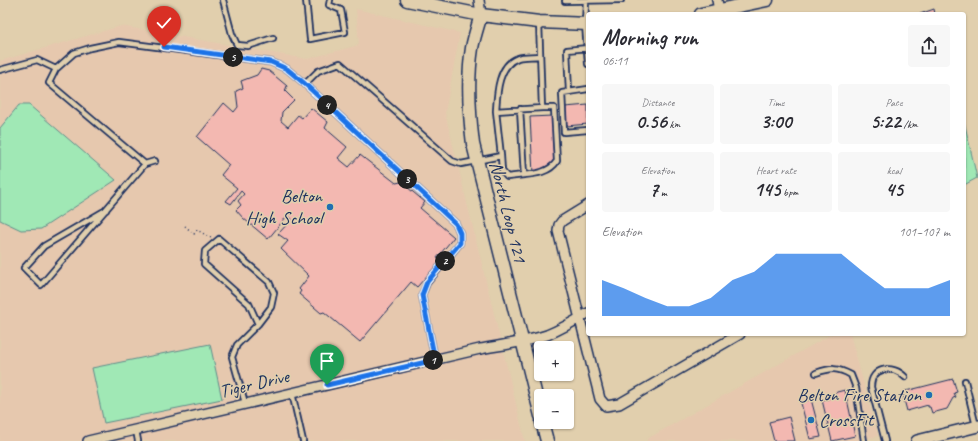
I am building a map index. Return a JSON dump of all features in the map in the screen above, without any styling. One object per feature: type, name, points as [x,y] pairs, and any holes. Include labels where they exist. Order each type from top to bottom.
[{"type":"main road","points":[[406,0],[481,15],[539,22],[586,24]]},
{"type":"main road","points":[[705,12],[718,5],[739,10],[767,0]]},
{"type":"main road","name":"North Loop 121","points":[[481,15],[472,47],[469,90],[470,122],[476,162],[534,389]]},
{"type":"main road","points":[[544,429],[547,441]]},
{"type":"street","points":[[479,0],[481,15]]},
{"type":"street","points":[[586,207],[562,221],[559,225],[558,231],[586,326]]},
{"type":"street","name":"Tiger Drive","points":[[88,441],[102,439],[244,403],[546,335],[584,315]]},
{"type":"street","points":[[588,336],[600,399],[606,406],[619,404],[737,336]]},
{"type":"street","points":[[917,441],[977,426]]},
{"type":"lane","points":[[223,0],[232,34],[237,45],[248,46],[273,38]]},
{"type":"lane","points":[[306,0],[310,39],[345,32],[341,10],[329,5],[330,0]]},
{"type":"lane","points":[[565,1],[621,0]]},
{"type":"lane","points":[[586,1],[586,12]]},
{"type":"lane","points":[[539,22],[542,108]]},
{"type":"lane","points":[[145,164],[49,83],[56,69],[74,53],[119,42],[271,62],[287,69],[456,224],[460,233],[460,243],[427,282],[422,295],[435,360]]},
{"type":"lane","points":[[569,92],[566,50],[586,48]]},
{"type":"lane","points":[[496,111],[554,108],[557,161],[554,165],[540,173],[507,177],[502,171],[496,111],[500,77],[506,67],[518,58],[540,56]]},
{"type":"lane","points":[[0,70],[37,60],[56,69]]},
{"type":"lane","points":[[305,84],[318,71],[340,63],[452,161],[461,164],[501,156]]},
{"type":"lane","points":[[586,90],[562,92],[564,132],[586,130]]},
{"type":"lane","points":[[520,109],[524,175]]},
{"type":"lane","points":[[106,210],[44,246],[24,268],[41,285],[106,210],[145,164],[155,161]]},
{"type":"lane","points":[[244,403],[232,357],[238,345],[258,324],[271,307],[274,293],[269,282],[219,239],[205,251],[204,264],[249,304],[258,324]]},
{"type":"lane","points":[[816,373],[831,368],[844,370],[852,375],[856,388],[864,441]]},
{"type":"lane","points":[[885,441],[871,382],[873,376],[888,368],[900,371],[905,377]]},
{"type":"lane","points":[[965,381],[977,426]]},
{"type":"lane","points":[[292,393],[303,441]]},
{"type":"lane","points":[[136,430],[138,441]]},
{"type":"path","points":[[185,226],[194,234],[197,230],[211,238],[219,239]]},
{"type":"shaded area","points":[[356,9],[460,33],[445,113],[525,441],[0,441],[0,61],[121,26],[307,59],[359,45]]},
{"type":"shaded area","points":[[828,336],[851,336],[878,436],[854,441],[647,441],[647,439]]},
{"type":"green space","points":[[19,105],[29,105],[116,180],[41,229],[21,230],[0,220],[0,128]]},
{"type":"green space","points":[[966,130],[977,178],[966,184]]},
{"type":"green space","points":[[210,344],[222,399],[104,423],[92,368]]},
{"type":"building","points":[[934,9],[935,12],[926,12]]},
{"type":"building","name":"Belton High School","points":[[261,69],[269,71],[287,86],[285,91],[294,100],[282,112],[281,121],[288,127],[298,115],[302,118],[311,108],[328,122],[325,128],[347,147],[338,158],[349,167],[360,155],[396,183],[401,182],[425,202],[420,208],[454,237],[437,258],[441,260],[417,287],[411,282],[360,342],[324,312],[321,313],[299,294],[301,291],[299,289],[309,276],[281,249],[288,241],[278,234],[292,219],[287,216],[268,239],[243,218],[236,210],[241,205],[238,201],[244,194],[241,191],[231,204],[226,201],[237,188],[221,175],[229,165],[197,137],[224,103],[234,112],[238,107],[236,91],[243,88],[241,81],[257,75]]},
{"type":"building","points":[[586,105],[586,124],[566,126],[565,107]]},
{"type":"building","points":[[552,116],[554,163],[536,174],[533,174],[530,117]]},
{"type":"building","name":"Belton Fire Station","points":[[953,379],[957,392],[954,393],[956,397],[953,398],[947,409],[932,413],[928,405],[907,411],[902,392]]},
{"type":"building","points":[[845,390],[855,436],[832,441],[822,400],[828,399],[837,392]]},
{"type":"building","name":"CrossFit","points":[[811,399],[821,437],[810,439],[801,403]]},
{"type":"building","points":[[789,417],[795,441],[774,441],[769,422]]},
{"type":"place","name":"Belton High School","points":[[330,207]]},
{"type":"place","name":"Belton Fire Station","points":[[929,395]]},
{"type":"place","name":"CrossFit","points":[[811,420]]},
{"type":"route","points":[[164,47],[271,62],[287,69],[456,224],[460,233],[460,243],[427,282],[422,295],[435,360],[327,385]]}]
